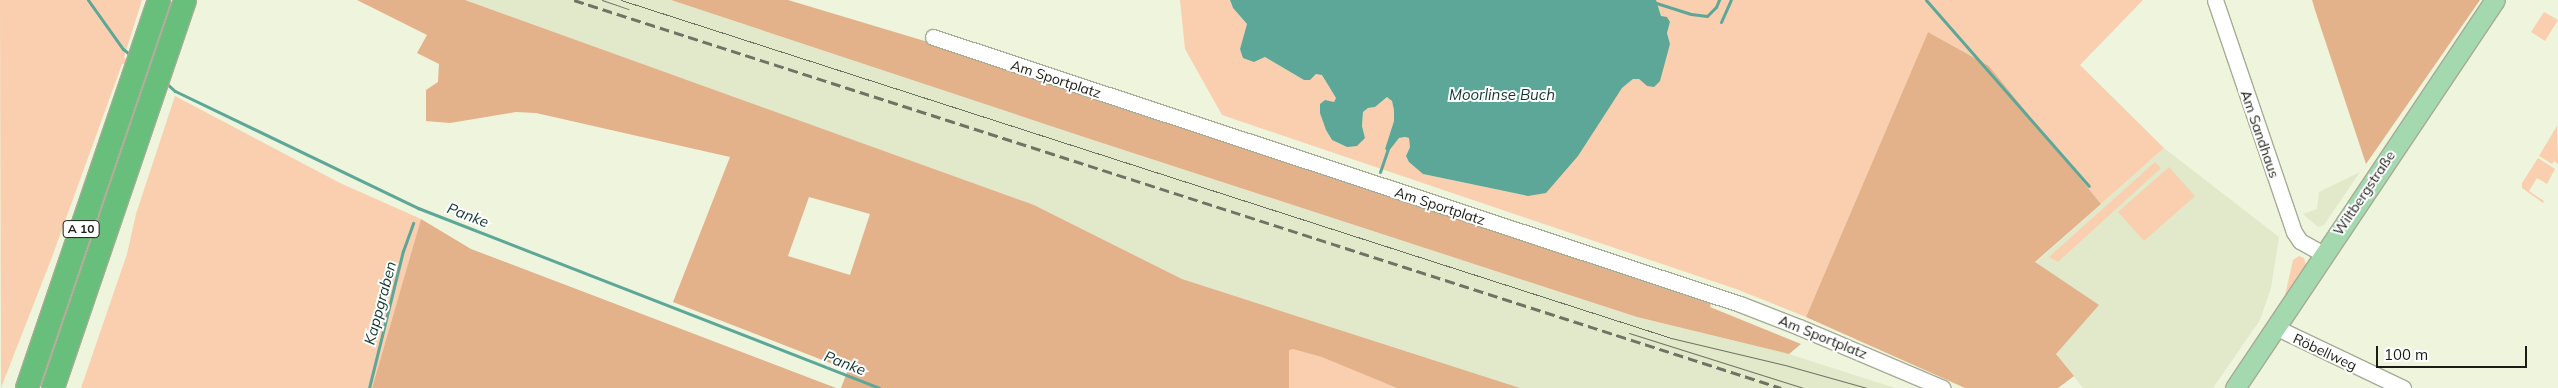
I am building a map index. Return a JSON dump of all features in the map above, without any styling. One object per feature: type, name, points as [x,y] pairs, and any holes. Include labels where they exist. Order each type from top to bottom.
[{"type":"highway","name":"A 10","points":[[27,388],[159,0]]},
{"type":"highway","name":"A 10","points":[[53,388],[185,0]]},
{"type":"main road","name":"Wiltbergstraße","points":[[2235,388],[2495,0]]},
{"type":"street","name":"Am Sandhaus","points":[[2215,0],[2294,232],[2300,241],[2323,254]]},
{"type":"street","name":"Am Sportplatz","points":[[933,37],[1740,304],[1943,388]]},
{"type":"street","name":"Röbellweg","points":[[2275,327],[2403,388]]},
{"type":"shaded area","points":[[0,0],[142,0],[124,57],[131,64],[122,64],[52,257],[1,388]]},
{"type":"shaded area","points":[[357,0],[465,0],[1034,205],[1182,279],[1520,388],[1397,388],[1322,357],[1293,349],[1289,350],[1289,388],[841,388],[848,370],[673,302],[730,157],[536,113],[516,112],[450,123],[426,121],[426,90],[438,82],[439,64],[417,53],[427,35]],"holes":[[[809,197],[870,214],[850,275],[788,256]]]},
{"type":"shaded area","points":[[465,0],[671,0],[1637,317],[1789,354],[1895,388],[1520,388],[1182,279],[1034,205]]},
{"type":"shaded area","points":[[671,0],[788,0],[948,48],[1712,300],[1710,307],[1801,344],[1789,354],[1637,317]]},
{"type":"shaded area","points":[[1180,0],[1230,0],[1233,8],[1247,24],[1240,49],[1254,62],[1265,57],[1304,80],[1310,80],[1316,74],[1322,74],[1336,98],[1326,130],[1332,140],[1347,147],[1365,138],[1362,126],[1363,112],[1368,108],[1375,107],[1387,97],[1392,100],[1394,121],[1385,149],[1387,152],[1399,138],[1409,138],[1410,147],[1406,156],[1423,174],[1528,196],[1622,88],[1633,79],[1639,79],[1647,86],[1670,44],[1667,33],[1670,22],[1661,16],[1656,0],[2143,0],[2080,65],[2164,148],[2101,204],[1989,66],[1928,32],[1806,317],[1736,289],[1222,115],[1185,49]]},
{"type":"shaded area","points":[[2312,0],[2480,0],[2366,164],[2316,13]]},
{"type":"shaded area","points":[[2544,12],[2558,20],[2545,41],[2531,32]]},
{"type":"shaded area","points":[[1928,32],[1989,66],[2101,204],[2035,262],[2099,305],[2056,354],[2074,376],[2058,388],[1965,388],[1806,317]]},
{"type":"shaded area","points":[[175,96],[340,183],[421,219],[372,388],[81,388],[127,254],[136,214]]},
{"type":"shaded area","points":[[2557,126],[2558,164],[2554,161],[2552,164],[2539,156]]},
{"type":"shaded area","points":[[2164,148],[2279,237],[2271,288],[2260,320],[2213,388],[2083,388],[2056,354],[2035,263]]},
{"type":"shaded area","points":[[2538,158],[2555,169],[2547,184],[2537,178],[2529,191],[2544,201],[2543,203],[2522,188],[2522,183]]},
{"type":"shaded area","points":[[2155,162],[2161,168],[2058,262],[2049,257]]},
{"type":"shaded area","points":[[2169,167],[2195,196],[2144,241],[2118,212]]},
{"type":"shaded area","points":[[2360,172],[2324,225],[2318,227],[2303,214],[2317,209],[2319,192]]},
{"type":"shaded area","points":[[421,219],[471,249],[836,388],[372,388]]},
{"type":"shaded area","points":[[2299,256],[2304,258],[2306,265],[2284,300],[2293,260]]},
{"type":"shaded area","points":[[1289,347],[1431,388],[1283,388]]},
{"type":"water","name":"Moorlinse Buch","points":[[1230,0],[1656,0],[1661,16],[1667,17],[1670,22],[1667,33],[1670,44],[1660,81],[1654,87],[1647,86],[1639,79],[1633,79],[1622,88],[1578,156],[1546,193],[1528,196],[1423,174],[1409,162],[1406,156],[1410,147],[1409,138],[1399,138],[1388,152],[1385,149],[1394,121],[1394,110],[1392,101],[1387,97],[1375,107],[1368,108],[1363,112],[1362,126],[1365,138],[1357,146],[1347,147],[1332,140],[1320,113],[1320,104],[1325,100],[1334,102],[1336,98],[1322,75],[1316,74],[1310,80],[1304,80],[1265,57],[1254,62],[1243,58],[1240,49],[1247,24],[1233,8]]},
{"type":"waterway","name":"Panke","points":[[88,0],[123,49],[132,56]]},
{"type":"waterway","points":[[1647,0],[1691,14],[1707,16],[1716,7],[1719,0]]},
{"type":"waterway","points":[[1721,22],[1731,0]]},
{"type":"waterway","points":[[1926,0],[2089,186]]},
{"type":"waterway","name":"Panke","points":[[166,83],[175,91],[418,208],[879,388]]},
{"type":"waterway","points":[[1380,172],[1388,149]]},
{"type":"waterway","name":"Kappgraben","points":[[369,388],[403,251],[413,223]]},
{"type":"tram line","points":[[602,0],[628,9]]},
{"type":"tram line","points":[[621,0],[1671,338],[1785,365],[1867,388]]},
{"type":"tram line","points":[[1629,333],[1803,388]]},
{"type":"railway","points":[[574,0],[1781,388]]}]
